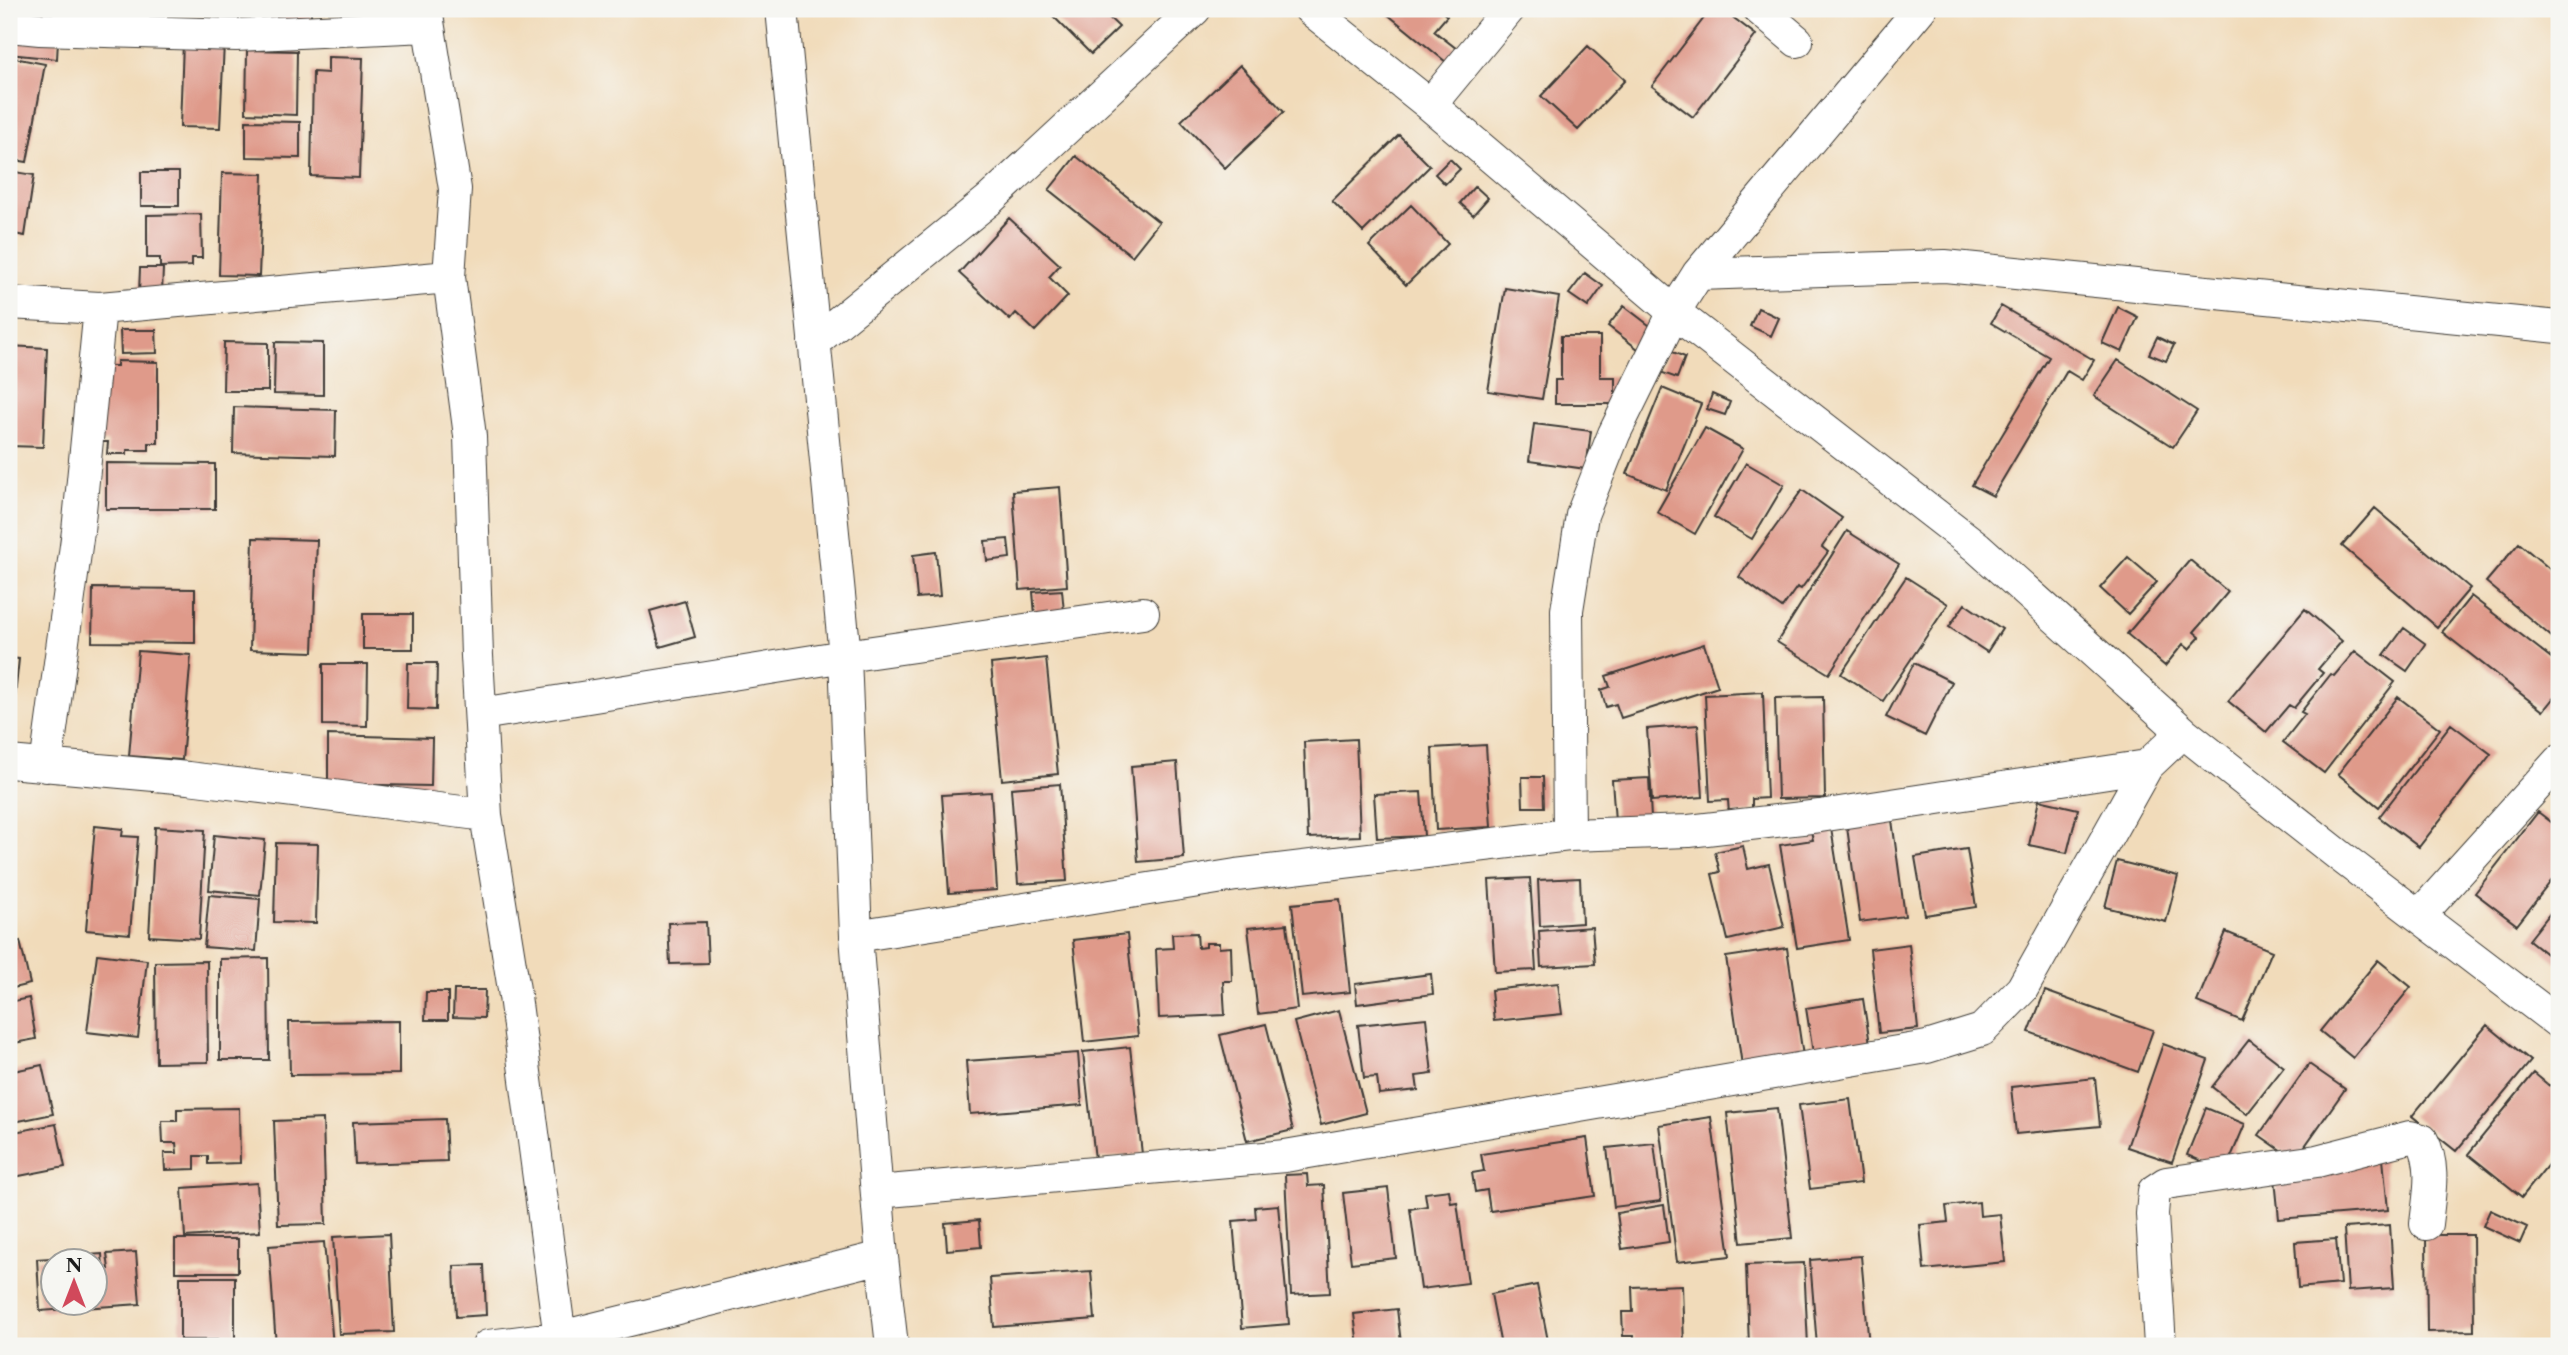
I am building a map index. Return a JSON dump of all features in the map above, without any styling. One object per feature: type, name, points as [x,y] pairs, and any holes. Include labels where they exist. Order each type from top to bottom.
[{"type":"street","points":[[782,9],[845,656],[856,936],[882,1257],[892,1346]]},
{"type":"street","points":[[814,342],[989,200],[1195,9]]},
{"type":"street","points":[[1310,9],[1430,105],[1674,312],[1977,547],[2183,732],[2559,1023]]},
{"type":"street","points":[[1430,105],[1509,9]]},
{"type":"street","points":[[1759,9],[1797,41]]},
{"type":"street","points":[[1569,835],[1567,610],[1582,515],[1614,434],[1674,312],[1698,274],[1920,9]]},
{"type":"street","points":[[9,26],[236,35],[427,17],[455,188],[449,277],[470,436],[486,815],[565,1343]]},
{"type":"street","points":[[1698,274],[1945,266],[2559,327]]},
{"type":"street","points":[[9,303],[100,308],[449,277]]},
{"type":"street","points":[[46,765],[78,531],[100,308]]},
{"type":"street","points":[[481,714],[845,656],[1143,613]]},
{"type":"street","points":[[877,1192],[1285,1156],[1927,1047],[1982,1030],[2022,989],[2147,765],[2183,732]]},
{"type":"street","points":[[2419,916],[2559,761]]},
{"type":"street","points":[[9,762],[188,778],[486,815]]},
{"type":"street","points":[[856,936],[1236,875],[1569,835],[1689,831],[1820,816],[2147,765]]},
{"type":"street","points":[[2160,1346],[2152,1214],[2154,1192],[2166,1183],[2317,1161],[2410,1137],[2422,1140],[2429,1154],[2431,1172],[2427,1224]]},
{"type":"street","points":[[488,1346],[565,1343],[882,1257]]},
{"type":"building","points":[[251,9],[311,9],[311,24],[251,24]]},
{"type":"building","points":[[1046,9],[1100,9],[1119,27],[1091,54]]},
{"type":"building","points":[[1381,9],[1439,9],[1447,16],[1434,31],[1457,49],[1446,62]]},
{"type":"building","points":[[1711,9],[1722,9],[1756,35],[1693,117],[1652,86]]},
{"type":"building","points":[[9,37],[58,41],[57,59],[9,54]]},
{"type":"building","points":[[183,42],[224,43],[220,128],[180,127]]},
{"type":"building","points":[[1588,46],[1625,80],[1578,130],[1541,96]]},
{"type":"building","points":[[247,50],[297,51],[296,115],[246,113]]},
{"type":"building","points":[[9,57],[45,64],[27,162],[9,159]]},
{"type":"building","points":[[328,57],[363,58],[359,178],[311,176],[313,72],[328,73]]},
{"type":"building","points":[[1240,65],[1284,112],[1225,168],[1181,121]]},
{"type":"building","points":[[246,121],[300,122],[300,158],[246,157]]},
{"type":"building","points":[[1399,135],[1430,166],[1363,232],[1332,201]]},
{"type":"building","points":[[1076,156],[1159,222],[1132,256],[1049,190]]},
{"type":"building","points":[[1450,159],[1460,169],[1445,184],[1435,174]]},
{"type":"building","points":[[9,171],[34,175],[25,236],[9,233]]},
{"type":"building","points":[[141,172],[179,172],[179,206],[141,206]]},
{"type":"building","points":[[222,173],[263,174],[259,276],[219,275]]},
{"type":"building","points":[[1475,186],[1488,198],[1473,215],[1460,203]]},
{"type":"building","points":[[1411,205],[1448,244],[1406,285],[1369,246]]},
{"type":"building","points":[[201,214],[202,258],[192,258],[192,266],[160,267],[160,258],[147,258],[147,215]]},
{"type":"building","points":[[1009,218],[1060,265],[1049,277],[1068,296],[1035,331],[1016,313],[1010,320],[959,273]]},
{"type":"building","points":[[140,268],[163,268],[162,293],[139,293]]},
{"type":"building","points":[[1585,273],[1603,286],[1588,307],[1569,294]]},
{"type":"building","points":[[1505,288],[1559,297],[1542,399],[1488,391]]},
{"type":"building","points":[[1624,306],[1658,332],[1642,352],[1608,326]]},
{"type":"building","points":[[2001,306],[2094,360],[2082,380],[2067,371],[1993,496],[1972,485],[2049,357],[1991,323]]},
{"type":"building","points":[[2118,307],[2138,317],[2122,352],[2102,343]]},
{"type":"building","points":[[1758,308],[1779,318],[1771,336],[1750,326]]},
{"type":"building","points":[[120,330],[156,330],[157,353],[121,354]]},
{"type":"building","points":[[1561,336],[1600,336],[1600,377],[1615,377],[1615,404],[1555,404],[1555,380],[1561,380]]},
{"type":"building","points":[[2157,337],[2174,345],[2166,361],[2149,354]]},
{"type":"building","points":[[224,342],[268,343],[268,391],[223,391]]},
{"type":"building","points":[[275,342],[323,343],[323,395],[274,394]]},
{"type":"building","points":[[9,346],[47,348],[43,447],[9,446]]},
{"type":"building","points":[[1668,350],[1685,357],[1677,378],[1660,372]]},
{"type":"building","points":[[2118,360],[2197,411],[2173,447],[2094,396]]},
{"type":"building","points":[[117,361],[158,362],[158,443],[149,443],[149,450],[107,454],[108,442],[96,442],[106,366],[117,366]]},
{"type":"building","points":[[1662,388],[1701,404],[1666,490],[1627,474]]},
{"type":"building","points":[[1712,394],[1730,402],[1725,415],[1707,409]]},
{"type":"building","points":[[234,407],[336,410],[335,456],[233,453]]},
{"type":"building","points":[[1534,424],[1591,431],[1586,469],[1529,461]]},
{"type":"building","points":[[1705,428],[1743,449],[1695,534],[1657,512]]},
{"type":"building","points":[[106,463],[215,464],[215,509],[106,509]]},
{"type":"building","points":[[1746,463],[1784,485],[1752,539],[1714,517]]},
{"type":"building","points":[[1060,487],[1067,586],[1020,590],[1013,491]]},
{"type":"building","points":[[1802,490],[1842,518],[1822,547],[1828,552],[1801,589],[1797,587],[1782,608],[1739,577]]},
{"type":"building","points":[[2375,508],[2470,588],[2437,627],[2342,546]]},
{"type":"building","points":[[1847,531],[1899,564],[1829,674],[1777,642]]},
{"type":"building","points":[[253,538],[317,540],[313,652],[250,650]]},
{"type":"building","points":[[1008,539],[1010,558],[987,561],[985,541]]},
{"type":"building","points":[[2519,543],[2559,577],[2559,643],[2486,582]]},
{"type":"building","points":[[936,552],[940,596],[917,598],[913,555]]},
{"type":"building","points":[[2128,557],[2157,582],[2128,614],[2100,588]]},
{"type":"building","points":[[2190,560],[2228,592],[2194,632],[2200,637],[2189,649],[2183,644],[2165,666],[2127,634]]},
{"type":"building","points":[[1906,577],[1948,604],[1883,701],[1841,674]]},
{"type":"building","points":[[93,588],[195,589],[195,643],[92,642]]},
{"type":"building","points":[[1062,590],[1064,612],[1035,615],[1033,592]]},
{"type":"building","points":[[2471,596],[2559,664],[2559,691],[2543,711],[2442,632]]},
{"type":"building","points":[[685,601],[695,637],[660,647],[650,611]]},
{"type":"building","points":[[1965,604],[2002,629],[1987,652],[1949,627]]},
{"type":"building","points":[[2305,609],[2342,641],[2318,669],[2323,673],[2294,708],[2289,705],[2266,732],[2228,701]]},
{"type":"building","points":[[363,614],[413,614],[413,649],[363,649]]},
{"type":"building","points":[[2404,628],[2426,644],[2407,671],[2384,655]]},
{"type":"building","points":[[1704,644],[1718,687],[1621,718],[1616,704],[1606,707],[1601,690],[1610,687],[1606,676]]},
{"type":"building","points":[[138,651],[191,655],[182,760],[129,756]]},
{"type":"building","points":[[2355,651],[2395,682],[2324,773],[2283,742],[2305,714],[2301,712],[2331,674],[2334,676]]},
{"type":"building","points":[[9,658],[19,659],[13,715],[9,715]]},
{"type":"building","points":[[1046,658],[1058,774],[1002,780],[991,664]]},
{"type":"building","points":[[408,663],[437,663],[436,710],[407,709]]},
{"type":"building","points":[[1914,663],[1952,682],[1925,736],[1886,717]]},
{"type":"building","points":[[323,664],[368,664],[367,726],[323,725]]},
{"type":"building","points":[[1763,692],[1767,798],[1752,799],[1752,813],[1729,814],[1728,800],[1710,801],[1705,695]]},
{"type":"building","points":[[1823,697],[1825,798],[1778,799],[1775,698]]},
{"type":"building","points":[[2398,697],[2440,729],[2379,807],[2338,774]]},
{"type":"building","points":[[2451,724],[2491,754],[2419,847],[2379,817]]},
{"type":"building","points":[[1698,725],[1703,797],[1652,801],[1647,729]]},
{"type":"building","points":[[328,735],[432,738],[431,786],[328,784]]},
{"type":"building","points":[[1356,739],[1360,836],[1308,838],[1304,742]]},
{"type":"building","points":[[1486,745],[1491,827],[1436,830],[1432,748]]},
{"type":"building","points":[[1177,762],[1184,858],[1138,862],[1131,766]]},
{"type":"building","points":[[1522,777],[1543,777],[1544,807],[1523,807]]},
{"type":"building","points":[[1649,778],[1651,819],[1615,821],[1612,780]]},
{"type":"building","points":[[1060,784],[1067,881],[1018,884],[1011,788]]},
{"type":"building","points":[[991,792],[997,890],[949,893],[942,795]]},
{"type":"building","points":[[1421,792],[1424,836],[1377,838],[1374,794]]},
{"type":"building","points":[[2039,800],[2078,809],[2067,853],[2029,845]]},
{"type":"building","points":[[2538,812],[2559,828],[2559,871],[2517,925],[2475,893]]},
{"type":"building","points":[[1892,820],[1905,916],[1860,922],[1847,827]]},
{"type":"building","points":[[95,826],[123,829],[122,836],[138,837],[130,934],[86,930]]},
{"type":"building","points":[[155,827],[205,830],[199,939],[149,936]]},
{"type":"building","points":[[1831,828],[1849,940],[1797,948],[1780,845],[1813,840],[1811,831]]},
{"type":"building","points":[[214,835],[265,840],[260,895],[209,890]]},
{"type":"building","points":[[276,843],[318,844],[316,923],[274,922]]},
{"type":"building","points":[[1743,846],[1748,869],[1769,864],[1784,927],[1728,940],[1712,874],[1720,872],[1715,852]]},
{"type":"building","points":[[1967,849],[1976,907],[1925,915],[1915,857]]},
{"type":"building","points":[[2117,861],[2178,876],[2166,922],[2105,907]]},
{"type":"building","points":[[1530,878],[1536,970],[1495,972],[1489,880]]},
{"type":"building","points":[[1580,878],[1582,923],[1540,926],[1538,880]]},
{"type":"building","points":[[209,895],[260,899],[256,951],[204,947]]},
{"type":"building","points":[[1340,899],[1350,992],[1302,997],[1292,904]]},
{"type":"building","points":[[2559,902],[2559,964],[2529,940]]},
{"type":"building","points":[[706,922],[708,963],[670,964],[668,923]]},
{"type":"building","points":[[1287,924],[1297,1009],[1258,1014],[1248,928]]},
{"type":"building","points":[[1592,927],[1595,964],[1541,967],[1539,931]]},
{"type":"building","points":[[2226,932],[2272,951],[2242,1021],[2197,1002]]},
{"type":"building","points":[[1197,933],[1198,948],[1206,947],[1206,943],[1219,943],[1219,948],[1231,947],[1232,981],[1223,981],[1225,1015],[1159,1018],[1156,949],[1173,948],[1172,934]]},
{"type":"building","points":[[1127,934],[1138,1036],[1084,1042],[1073,940]]},
{"type":"building","points":[[20,941],[30,984],[9,989],[9,943]]},
{"type":"building","points":[[1909,944],[1918,1029],[1879,1033],[1870,949]]},
{"type":"building","points":[[1787,948],[1803,1056],[1742,1065],[1726,957]]},
{"type":"building","points":[[97,954],[147,960],[138,1038],[87,1032]]},
{"type":"building","points":[[268,958],[269,1060],[220,1060],[220,959]]},
{"type":"building","points":[[2378,960],[2411,987],[2353,1058],[2320,1031]]},
{"type":"building","points":[[207,961],[208,1062],[156,1063],[155,962]]},
{"type":"building","points":[[1431,974],[1433,994],[1357,1004],[1355,984]]},
{"type":"building","points":[[1558,983],[1562,1014],[1494,1021],[1491,990]]},
{"type":"building","points":[[454,990],[485,990],[484,1018],[453,1017]]},
{"type":"building","points":[[2045,991],[2153,1030],[2138,1072],[2029,1032]]},
{"type":"building","points":[[426,992],[448,992],[448,1020],[425,1020]]},
{"type":"building","points":[[29,998],[36,1039],[9,1044],[9,1002]]},
{"type":"building","points":[[1863,999],[1870,1044],[1813,1053],[1806,1008]]},
{"type":"building","points":[[1339,1010],[1366,1113],[1321,1125],[1294,1022]]},
{"type":"building","points":[[1426,1018],[1432,1074],[1416,1076],[1418,1090],[1379,1094],[1377,1077],[1364,1078],[1358,1025]]},
{"type":"building","points":[[399,1021],[399,1074],[290,1075],[289,1022]]},
{"type":"building","points":[[1266,1024],[1293,1130],[1247,1141],[1220,1035]]},
{"type":"building","points":[[2487,1025],[2531,1061],[2456,1151],[2412,1116]]},
{"type":"building","points":[[2249,1040],[2284,1067],[2247,1114],[2212,1087]]},
{"type":"building","points":[[2163,1044],[2208,1060],[2172,1162],[2127,1147]]},
{"type":"building","points":[[1130,1047],[1142,1154],[1095,1159],[1083,1052]]},
{"type":"building","points":[[1078,1053],[1082,1105],[970,1114],[966,1061]]},
{"type":"building","points":[[2309,1064],[2345,1089],[2295,1160],[2259,1135]]},
{"type":"building","points":[[42,1065],[53,1114],[9,1123],[9,1072]]},
{"type":"building","points":[[2534,1073],[2559,1094],[2559,1151],[2522,1197],[2468,1154]]},
{"type":"building","points":[[2095,1078],[2100,1126],[2016,1134],[2011,1087]]},
{"type":"building","points":[[1850,1099],[1861,1183],[1810,1189],[1799,1105]]},
{"type":"building","points":[[239,1108],[240,1163],[208,1164],[208,1156],[195,1156],[195,1169],[165,1170],[164,1153],[177,1153],[176,1143],[163,1143],[162,1121],[177,1121],[177,1109]]},
{"type":"building","points":[[1777,1108],[1792,1238],[1741,1243],[1727,1113]]},
{"type":"building","points":[[2206,1108],[2245,1124],[2225,1171],[2187,1155]]},
{"type":"building","points":[[1711,1117],[1730,1256],[1677,1262],[1659,1125]]},
{"type":"building","points":[[323,1119],[326,1224],[278,1225],[274,1121]]},
{"type":"building","points":[[445,1119],[447,1161],[355,1164],[353,1122]]},
{"type":"building","points":[[56,1124],[65,1167],[9,1178],[9,1133]]},
{"type":"building","points":[[1587,1138],[1595,1196],[1490,1211],[1487,1190],[1475,1192],[1472,1173],[1484,1171],[1481,1154]]},
{"type":"building","points":[[1654,1143],[1661,1201],[1614,1207],[1607,1148]]},
{"type":"building","points":[[2383,1159],[2388,1210],[2279,1219],[2274,1169]]},
{"type":"building","points":[[1307,1174],[1308,1186],[1324,1185],[1330,1293],[1291,1295],[1285,1175]]},
{"type":"building","points":[[257,1183],[260,1232],[185,1237],[182,1188]]},
{"type":"building","points":[[1388,1188],[1396,1258],[1351,1263],[1343,1193]]},
{"type":"building","points":[[1449,1190],[1451,1203],[1457,1202],[1468,1283],[1421,1289],[1410,1209],[1427,1206],[1425,1193]]},
{"type":"building","points":[[1979,1202],[1980,1216],[2000,1214],[2005,1262],[1924,1270],[1920,1225],[1948,1222],[1946,1206]]},
{"type":"building","points":[[1278,1205],[1289,1324],[1242,1328],[1233,1221],[1256,1219],[1255,1207]]},
{"type":"building","points":[[1664,1205],[1669,1242],[1622,1249],[1617,1213]]},
{"type":"building","points":[[2490,1210],[2527,1227],[2520,1243],[2483,1226]]},
{"type":"building","points":[[979,1220],[981,1247],[947,1250],[945,1223]]},
{"type":"building","points":[[2390,1225],[2394,1288],[2348,1291],[2344,1228]]},
{"type":"building","points":[[389,1234],[394,1332],[339,1334],[333,1237]]},
{"type":"building","points":[[2426,1235],[2473,1235],[2474,1331],[2427,1332]]},
{"type":"building","points":[[175,1239],[238,1239],[238,1272],[175,1272]]},
{"type":"building","points":[[2336,1239],[2340,1284],[2298,1288],[2295,1242]]},
{"type":"building","points":[[324,1242],[333,1346],[276,1346],[269,1246]]},
{"type":"building","points":[[136,1252],[140,1304],[108,1306],[108,1254]]},
{"type":"building","points":[[1861,1256],[1869,1346],[1817,1346],[1810,1260]]},
{"type":"building","points":[[1804,1263],[1808,1346],[1749,1346],[1746,1265]]},
{"type":"building","points":[[484,1265],[486,1315],[456,1317],[454,1266]]},
{"type":"building","points":[[1091,1271],[1095,1319],[994,1327],[990,1278]]},
{"type":"building","points":[[180,1277],[235,1277],[235,1340],[180,1340]]},
{"type":"building","points":[[1537,1285],[1549,1346],[1501,1346],[1491,1294]]},
{"type":"building","points":[[1682,1285],[1684,1346],[1634,1346],[1634,1336],[1623,1336],[1622,1312],[1633,1312],[1632,1287]]},
{"type":"building","points":[[1397,1309],[1401,1343],[1358,1346],[1354,1314]]}]
